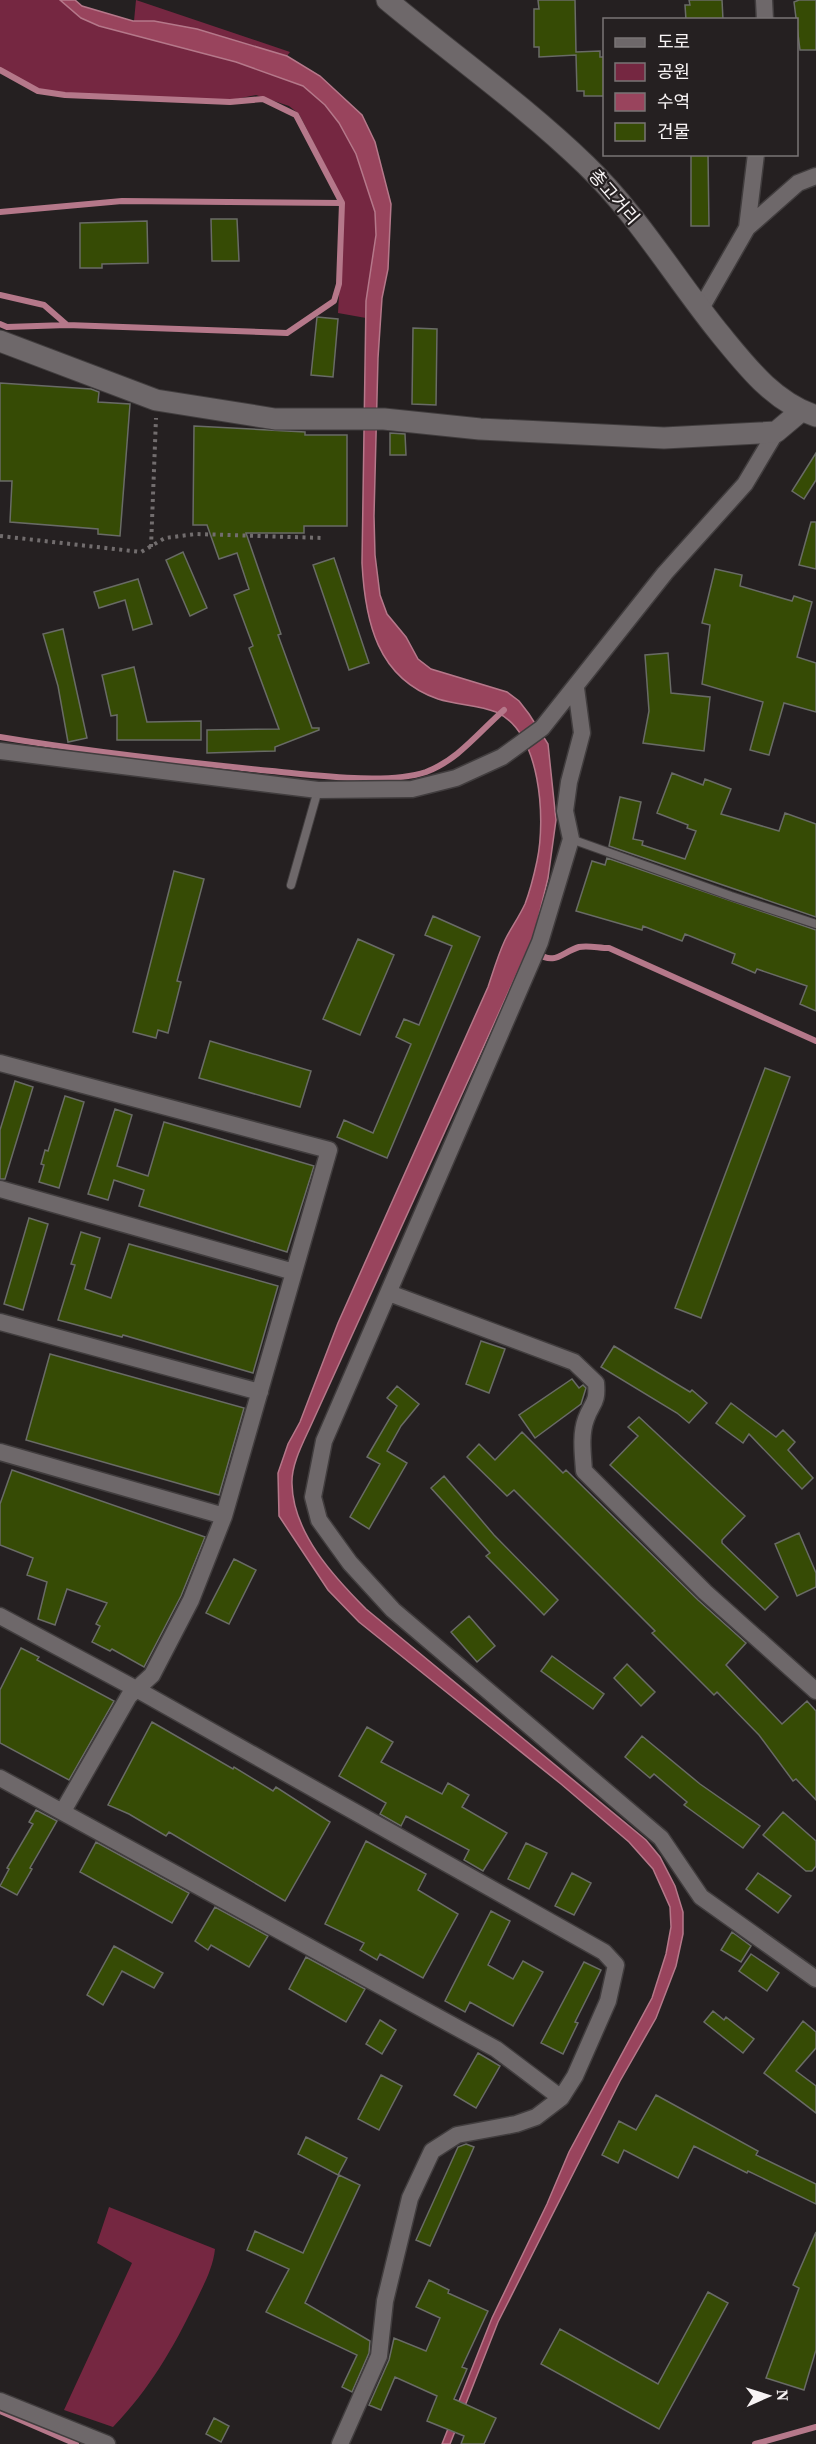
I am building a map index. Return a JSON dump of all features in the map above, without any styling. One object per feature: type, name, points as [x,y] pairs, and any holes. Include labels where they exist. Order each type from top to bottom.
[{"type":"street","name":"총고거리","points":[[387,0],[506,95],[587,166],[642,230],[700,310],[759,381],[809,414]]},
{"type":"street","points":[[764,0],[765,18]]},
{"type":"street","points":[[747,228],[756,156]]},
{"type":"street","points":[[700,310],[747,228],[798,183],[816,177]]},
{"type":"street","points":[[0,341],[156,400],[275,419],[384,419],[480,429],[664,438],[776,432],[809,414]]},
{"type":"street","points":[[0,751],[318,790],[412,789],[456,778],[502,757],[542,728],[665,573],[745,484],[776,432]]},
{"type":"street","points":[[576,688],[582,733],[568,782],[565,811],[572,839],[540,942],[324,1441],[313,1497],[319,1520],[350,1563],[393,1610],[661,1838],[701,1897],[816,1979]]},
{"type":"street","points":[[0,1063],[329,1150],[224,1516],[191,1600],[152,1675],[129,1696],[63,1811]]},
{"type":"street","points":[[0,1189],[294,1272]]},
{"type":"street","points":[[389,1293],[574,1362],[596,1383],[597,1400],[586,1419],[582,1447],[584,1471],[705,1592],[816,1691]]},
{"type":"street","points":[[0,1322],[260,1392]]},
{"type":"street","points":[[0,1452],[224,1516]]},
{"type":"street","points":[[0,1616],[138,1689],[604,1952],[616,1965],[608,2001],[575,2076],[561,2098],[536,2117],[516,2124],[457,2135],[432,2151],[410,2198],[385,2301],[379,2356],[340,2444]]},
{"type":"street","points":[[0,1778],[274,1930],[496,2049],[561,2098]]},
{"type":"street","points":[[0,2401],[107,2444]]},
{"type":"lane","points":[[291,885],[318,790]]},
{"type":"lane","points":[[572,839],[816,924]]},
{"type":"path","points":[[151,547],[156,400]]},
{"type":"path","points":[[0,536],[141,552],[165,538],[196,534],[323,538]]},
{"type":"green space","points":[[0,0],[60,0],[99,26],[236,62],[303,86],[325,105],[339,123],[356,154],[375,212],[376,235],[366,318],[338,313],[344,202],[299,114],[289,106],[256,95],[231,100],[66,93],[39,89],[0,68]]},
{"type":"green space","points":[[136,0],[290,52],[287,56],[197,29],[134,21]]},
{"type":"green space","points":[[109,2207],[215,2249],[205,2282],[170,2351],[138,2398],[113,2427],[64,2410],[132,2263],[97,2243]]},
{"type":"water","points":[[60,0],[75,0],[82,6],[133,21],[154,21],[197,29],[287,56],[320,76],[362,115],[375,142],[391,204],[388,269],[382,298],[378,358],[374,516],[375,555],[380,595],[387,614],[406,637],[418,659],[431,669],[507,692],[519,701],[548,744],[556,820],[548,878],[534,936],[302,1445],[292,1476],[294,1502],[299,1520],[317,1553],[341,1583],[366,1609],[646,1840],[660,1857],[675,1886],[683,1912],[683,1934],[676,1966],[656,2018],[620,2081],[498,2322],[450,2444],[442,2444],[492,2318],[547,2204],[569,2152],[652,1998],[666,1954],[671,1927],[670,1907],[653,1869],[629,1842],[561,1784],[359,1622],[328,1590],[279,1516],[278,1473],[338,1323],[488,987],[505,940],[525,904],[535,872],[540,843],[540,801],[537,778],[523,738],[511,722],[496,712],[438,699],[417,690],[388,662],[371,626],[362,563],[366,301],[376,235],[375,212],[356,154],[339,123],[325,105],[303,86],[236,62],[99,26],[81,18]]},
{"type":"building","points":[[538,0],[575,0],[576,52],[600,51],[600,57],[603,57],[603,96],[584,96],[584,91],[577,91],[576,55],[539,57],[539,47],[534,47],[534,9],[539,9]]},
{"type":"building","points":[[689,0],[722,0],[723,18],[686,18],[685,5],[690,5]]},
{"type":"building","points":[[816,0],[816,50],[800,50],[798,18],[796,18],[794,2]]},
{"type":"building","points":[[691,156],[708,156],[709,226],[691,226]]},
{"type":"building","points":[[211,219],[237,219],[239,261],[212,261]]},
{"type":"building","points":[[147,221],[148,263],[102,264],[102,268],[80,268],[80,223]]},
{"type":"building","points":[[317,317],[338,319],[333,377],[311,375]]},
{"type":"building","points":[[413,328],[437,329],[436,405],[412,404]]},
{"type":"building","points":[[0,383],[91,389],[99,392],[98,402],[130,404],[120,536],[98,534],[98,529],[10,522],[12,481],[0,481]]},
{"type":"building","points":[[194,426],[305,432],[305,435],[347,435],[347,526],[304,526],[304,533],[246,533],[281,634],[278,635],[312,728],[319,728],[319,730],[275,747],[275,751],[207,753],[207,730],[279,729],[249,648],[253,646],[234,595],[249,589],[237,553],[219,559],[207,525],[193,525]]},
{"type":"building","points":[[390,433],[405,434],[406,455],[390,455]]},
{"type":"building","points":[[816,453],[816,480],[804,499],[792,491]]},
{"type":"building","points":[[811,522],[816,522],[816,569],[799,565]]},
{"type":"building","points":[[183,552],[207,608],[190,616],[166,560]]},
{"type":"building","points":[[334,558],[369,663],[349,670],[313,565]]},
{"type":"building","points":[[715,569],[742,575],[740,586],[792,601],[794,596],[812,602],[797,657],[816,663],[816,712],[784,703],[769,755],[750,750],[763,702],[702,684],[710,625],[702,623]]},
{"type":"building","points":[[138,579],[152,624],[133,630],[125,600],[99,608],[94,592]]},
{"type":"building","points":[[63,629],[87,738],[68,742],[58,686],[43,634]]},
{"type":"building","points":[[668,653],[671,693],[710,697],[704,751],[643,743],[649,711],[645,655]]},
{"type":"building","points":[[134,667],[147,722],[201,721],[201,740],[117,740],[117,715],[111,716],[102,675]]},
{"type":"building","points":[[672,773],[703,785],[705,779],[731,789],[721,814],[779,831],[785,813],[816,824],[816,917],[609,846],[620,797],[641,802],[633,839],[643,841],[642,845],[685,859],[696,831],[687,828],[688,825],[657,813]]},
{"type":"building","points":[[607,858],[816,930],[816,1011],[800,1004],[807,986],[757,969],[755,973],[732,963],[735,954],[685,934],[682,941],[643,926],[642,930],[576,911],[592,861],[605,865]]},
{"type":"building","points":[[174,871],[204,879],[177,981],[181,982],[168,1033],[158,1030],[156,1038],[133,1032]]},
{"type":"building","points":[[433,916],[480,937],[387,1158],[337,1137],[344,1120],[373,1133],[411,1044],[396,1037],[404,1019],[419,1025],[452,946],[425,935]]},
{"type":"building","points":[[358,939],[394,955],[360,1035],[323,1019]]},
{"type":"building","points":[[210,1041],[311,1071],[300,1107],[199,1078]]},
{"type":"building","points":[[765,1068],[790,1077],[701,1318],[675,1308]]},
{"type":"building","points":[[15,1081],[33,1087],[5,1179],[0,1179],[0,1130]]},
{"type":"building","points":[[65,1096],[84,1102],[59,1188],[39,1182],[45,1150],[48,1151]]},
{"type":"building","points":[[115,1109],[132,1115],[117,1166],[148,1176],[164,1122],[314,1166],[287,1252],[139,1206],[144,1190],[114,1180],[108,1200],[88,1194]]},
{"type":"building","points":[[29,1218],[48,1224],[23,1310],[4,1304]]},
{"type":"building","points":[[81,1232],[100,1238],[85,1289],[111,1298],[129,1244],[278,1286],[253,1373],[123,1335],[122,1337],[58,1320],[75,1265],[71,1264]]},
{"type":"building","points":[[481,1341],[505,1349],[489,1393],[466,1384]]},
{"type":"building","points":[[614,1346],[690,1392],[692,1390],[707,1403],[689,1423],[677,1413],[601,1367]]},
{"type":"building","points":[[50,1354],[244,1408],[219,1495],[26,1440]]},
{"type":"building","points":[[572,1379],[579,1388],[583,1385],[586,1388],[581,1404],[535,1438],[519,1415]]},
{"type":"building","points":[[397,1386],[419,1404],[401,1426],[387,1451],[407,1463],[369,1529],[350,1517],[380,1464],[367,1457],[397,1406],[387,1398]]},
{"type":"building","points":[[731,1403],[776,1437],[783,1430],[795,1442],[788,1450],[813,1478],[802,1489],[749,1434],[743,1443],[716,1423]]},
{"type":"building","points":[[639,1417],[745,1516],[722,1540],[722,1543],[778,1597],[765,1610],[610,1465],[638,1436],[628,1427]]},
{"type":"building","points":[[522,1432],[563,1473],[566,1470],[698,1600],[746,1643],[726,1665],[782,1724],[807,1701],[816,1711],[816,1800],[796,1779],[793,1781],[759,1735],[717,1692],[714,1695],[652,1633],[655,1631],[514,1490],[507,1496],[467,1457],[479,1444],[495,1460]]},
{"type":"building","points":[[12,1470],[205,1537],[181,1596],[144,1667],[112,1649],[110,1651],[92,1642],[100,1626],[96,1624],[107,1603],[67,1589],[55,1625],[38,1619],[47,1582],[27,1575],[33,1558],[0,1545],[0,1504]]},
{"type":"building","points":[[444,1476],[494,1535],[558,1600],[544,1615],[486,1556],[490,1553],[431,1488]]},
{"type":"building","points":[[799,1533],[816,1573],[816,1587],[797,1596],[775,1544]]},
{"type":"building","points":[[234,1559],[256,1570],[229,1624],[206,1613]]},
{"type":"building","points":[[469,1616],[495,1646],[477,1662],[451,1632]]},
{"type":"building","points":[[21,1648],[39,1657],[37,1660],[114,1701],[69,1780],[0,1743],[0,1690]]},
{"type":"building","points":[[552,1656],[604,1694],[593,1709],[541,1671]]},
{"type":"building","points":[[627,1664],[655,1692],[641,1706],[614,1678]]},
{"type":"building","points":[[152,1722],[273,1791],[276,1787],[330,1822],[285,1901],[169,1832],[166,1836],[129,1814],[108,1805]]},
{"type":"building","points":[[367,1727],[393,1742],[381,1762],[442,1794],[448,1783],[469,1795],[462,1807],[507,1833],[483,1871],[464,1860],[469,1850],[406,1816],[401,1826],[380,1814],[386,1803],[339,1776]]},
{"type":"building","points":[[642,1736],[700,1784],[760,1826],[743,1848],[684,1805],[687,1802],[654,1774],[650,1778],[625,1757]]},
{"type":"building","points":[[36,1810],[57,1821],[17,1895],[0,1886],[9,1869],[7,1868],[33,1824],[29,1822]]},
{"type":"building","points":[[783,1812],[816,1841],[816,1866],[812,1871],[806,1871],[763,1835]]},
{"type":"building","points":[[366,1841],[426,1874],[418,1890],[458,1914],[423,1978],[380,1954],[377,1960],[360,1950],[364,1943],[325,1924]]},
{"type":"building","points":[[96,1842],[189,1893],[172,1923],[80,1872]]},
{"type":"building","points":[[526,1843],[547,1853],[529,1889],[508,1879]]},
{"type":"building","points":[[572,1873],[591,1883],[574,1915],[555,1906]]},
{"type":"building","points":[[758,1873],[791,1896],[778,1913],[746,1889]]},
{"type":"building","points":[[215,1907],[268,1936],[249,1967],[211,1945],[208,1950],[195,1941]]},
{"type":"building","points":[[491,1911],[510,1921],[488,1965],[513,1979],[523,1961],[543,1972],[513,2026],[470,2002],[465,2012],[445,2001]]},
{"type":"building","points":[[732,1932],[751,1946],[741,1962],[721,1950]]},
{"type":"building","points":[[114,1946],[163,1973],[154,1988],[122,1971],[103,2005],[87,1995]]},
{"type":"building","points":[[751,1954],[779,1973],[767,1991],[739,1971]]},
{"type":"building","points":[[306,1957],[365,1989],[346,2022],[289,1989]]},
{"type":"building","points":[[584,1962],[601,1970],[575,2022],[578,2023],[563,2054],[541,2043]]},
{"type":"building","points":[[713,2011],[724,2020],[726,2017],[754,2039],[743,2053],[704,2022]]},
{"type":"building","points":[[380,2020],[396,2030],[382,2054],[366,2044]]},
{"type":"building","points":[[803,2021],[816,2032],[816,2048],[796,2071],[816,2086],[816,2113],[764,2073]]},
{"type":"building","points":[[478,2053],[500,2066],[476,2108],[454,2095]]},
{"type":"building","points":[[381,2075],[402,2086],[379,2130],[358,2119]]},
{"type":"building","points":[[656,2095],[758,2151],[756,2155],[816,2184],[816,2204],[694,2146],[678,2178],[624,2150],[618,2163],[602,2155],[619,2121],[636,2130]]},
{"type":"building","points":[[306,2137],[347,2158],[338,2175],[298,2154]]},
{"type":"building","points":[[466,2144],[474,2147],[430,2246],[416,2240],[458,2147]]},
{"type":"building","points":[[339,2175],[360,2185],[305,2303],[370,2341],[369,2353],[352,2392],[342,2387],[357,2355],[266,2312],[289,2269],[247,2250],[255,2231],[303,2253]]},
{"type":"building","points":[[816,2232],[816,2350],[804,2390],[766,2378],[799,2288],[793,2285]]},
{"type":"building","points":[[429,2280],[449,2290],[448,2293],[488,2311],[462,2367],[467,2369],[454,2399],[496,2418],[484,2444],[461,2444],[464,2436],[427,2421],[437,2396],[395,2377],[381,2410],[369,2405],[389,2360],[394,2338],[426,2351],[440,2318],[416,2307]]},
{"type":"building","points":[[708,2292],[728,2303],[659,2429],[541,2364],[560,2329],[658,2384]]},
{"type":"building","points":[[214,2418],[229,2426],[221,2442],[206,2434]]},
{"type":"waterway","points":[[0,70],[38,91],[65,95],[230,102],[263,99],[296,115],[342,203],[339,284],[334,301],[287,333],[67,325],[44,305],[0,295]]},
{"type":"waterway","points":[[0,212],[122,201],[342,203]]},
{"type":"waterway","points":[[0,324],[7,327],[67,325]]},
{"type":"waterway","points":[[0,737],[238,768],[329,777],[391,778],[410,776],[438,767],[468,745],[504,710]]},
{"type":"waterway","points":[[537,953],[543,957],[554,958],[579,947],[609,948],[816,1041]]},
{"type":"waterway","points":[[0,2411],[76,2444]]},
{"type":"waterway","points":[[755,2444],[816,2427]]}]
